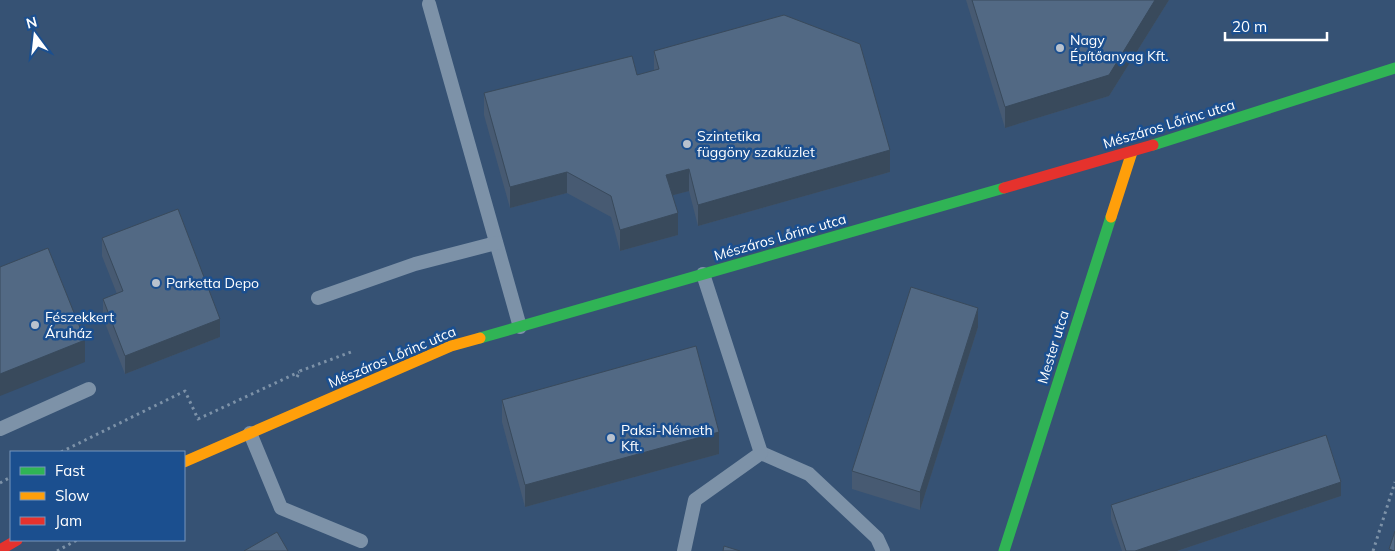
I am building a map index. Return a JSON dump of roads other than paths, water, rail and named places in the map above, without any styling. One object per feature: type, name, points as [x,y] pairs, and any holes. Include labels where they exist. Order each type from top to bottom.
[{"type":"street","name":"Mészáros Lőrinc utca","points":[[185,462],[452,346],[1132,152],[1395,68]]},
{"type":"street","name":"Mester utca","points":[[1004,551],[1132,152]]},
{"type":"street","points":[[0,550],[15,541]]},
{"type":"lane","points":[[429,4],[520,327]]},
{"type":"lane","points":[[318,298],[415,264],[496,244]]},
{"type":"lane","points":[[703,274],[761,453],[809,474],[877,538],[882,551]]},
{"type":"lane","points":[[0,430],[90,389]]},
{"type":"lane","points":[[250,433],[281,508],[360,541]]},
{"type":"lane","points":[[684,551],[695,500],[761,453]]},
{"type":"place","name":"Nagy Építőanyag Kft.","points":[[1060,48]]},
{"type":"place","name":"Szintetika függöny szaküzlet","points":[[687,144]]},
{"type":"place","name":"Parketta Depo","points":[[156,283]]},
{"type":"place","name":"Fészekkert Áruház","points":[[35,325]]},
{"type":"place","name":"Paksi-Németh Kft.","points":[[611,438]]}]
